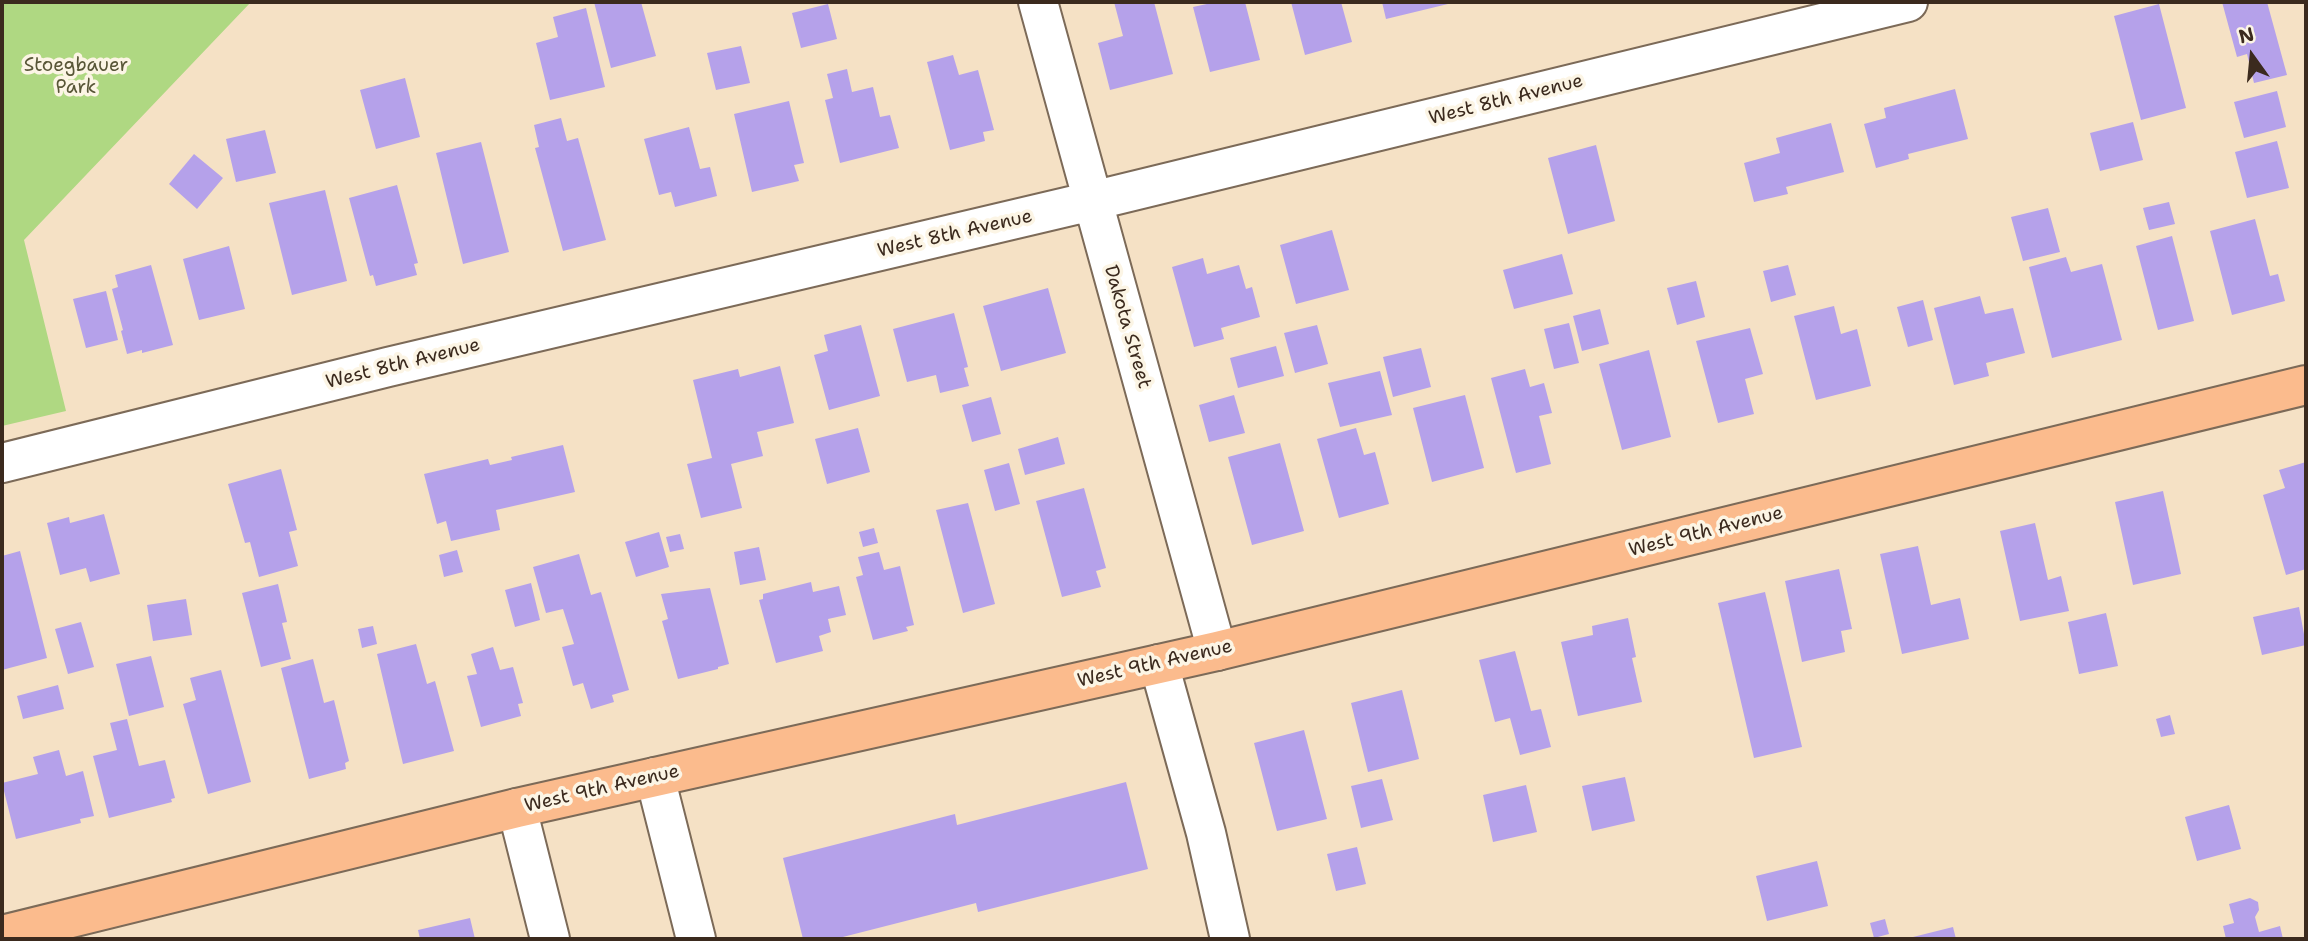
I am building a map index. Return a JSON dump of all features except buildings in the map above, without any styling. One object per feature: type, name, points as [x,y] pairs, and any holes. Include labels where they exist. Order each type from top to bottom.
[{"type":"main road","name":"West 9th Avenue","points":[[2,935],[517,808],[1217,651],[2306,385]]},
{"type":"street","name":"Dakota Street","points":[[1038,2],[1217,651]]},
{"type":"street","name":"West 8th Avenue","points":[[2,463],[388,367],[1092,201],[1908,2]]},
{"type":"street","points":[[1159,664],[1206,833],[1230,939]]},
{"type":"street","points":[[655,777],[696,939]]},
{"type":"street","points":[[517,808],[551,939]]},
{"type":"green space","name":"Stoegbauer Park","points":[[2,2],[251,2],[24,240],[66,411],[2,426]]}]
